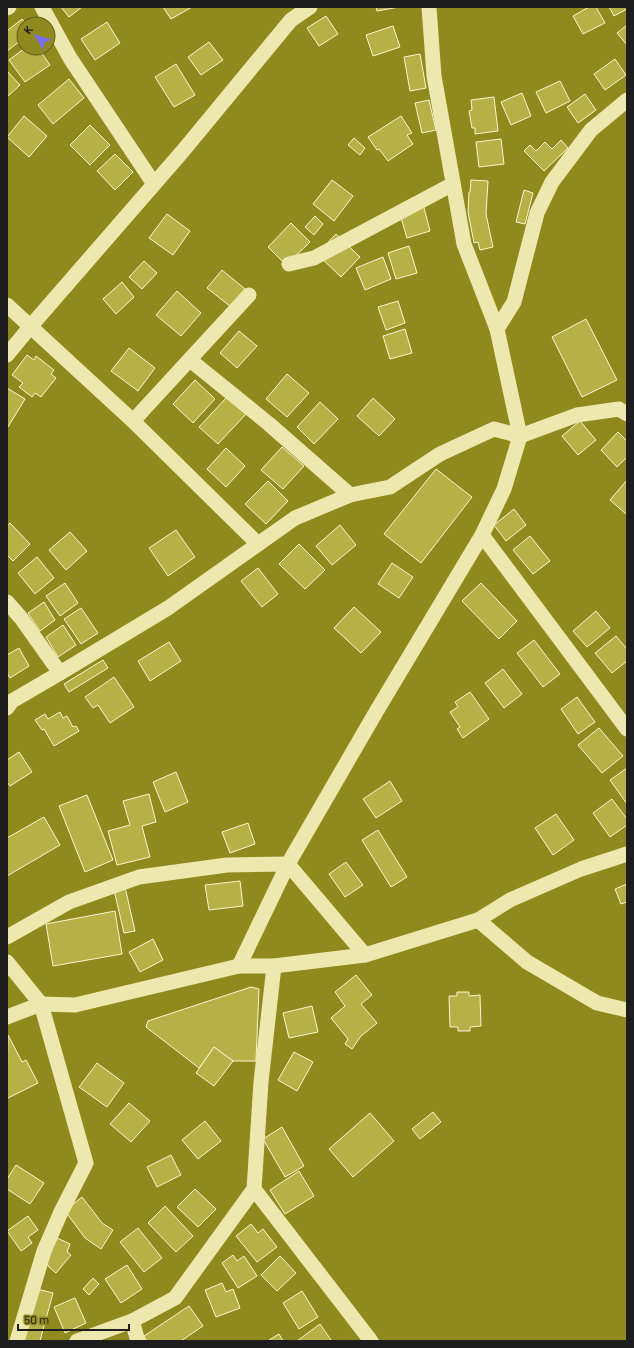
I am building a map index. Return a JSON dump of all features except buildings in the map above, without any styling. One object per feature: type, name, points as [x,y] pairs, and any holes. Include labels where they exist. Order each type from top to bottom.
[{"type":"street","points":[[42,7],[70,58],[154,184]]},
{"type":"street","points":[[7,355],[154,184],[291,20],[310,7]]},
{"type":"street","points":[[240,966],[288,864],[376,712],[482,536],[504,489],[520,436],[497,329],[464,244],[434,76],[429,7]]},
{"type":"street","points":[[497,329],[514,302],[537,214],[552,182],[591,130],[627,100]]},
{"type":"street","points":[[289,264],[314,258],[453,184]]},
{"type":"street","points":[[133,421],[249,295]]},
{"type":"street","points":[[7,305],[133,421],[258,544]]},
{"type":"street","points":[[190,360],[269,424],[350,495]]},
{"type":"street","points":[[8,702],[60,673],[168,608],[295,518],[350,495],[390,487],[440,454],[494,429],[520,436],[577,415],[619,409],[627,414]]},
{"type":"street","points":[[482,536],[627,729]]},
{"type":"street","points":[[7,602],[22,618],[60,673]]},
{"type":"street","points":[[7,1017],[41,1004],[75,1005],[240,966],[274,966],[365,955],[478,920],[510,900],[531,890],[580,869],[627,854]]},
{"type":"street","points":[[7,937],[69,902],[139,877],[227,865],[288,864]]},
{"type":"street","points":[[288,864],[365,955]]},
{"type":"street","points":[[478,920],[527,962],[597,1003],[627,1010]]},
{"type":"street","points":[[7,962],[41,1004],[86,1163],[61,1212],[44,1251],[17,1341]]},
{"type":"street","points":[[77,1341],[132,1321],[176,1298],[254,1189],[261,1082],[274,966]]},
{"type":"street","points":[[254,1189],[370,1341]]},
{"type":"street","points":[[132,1321],[138,1341]]}]
